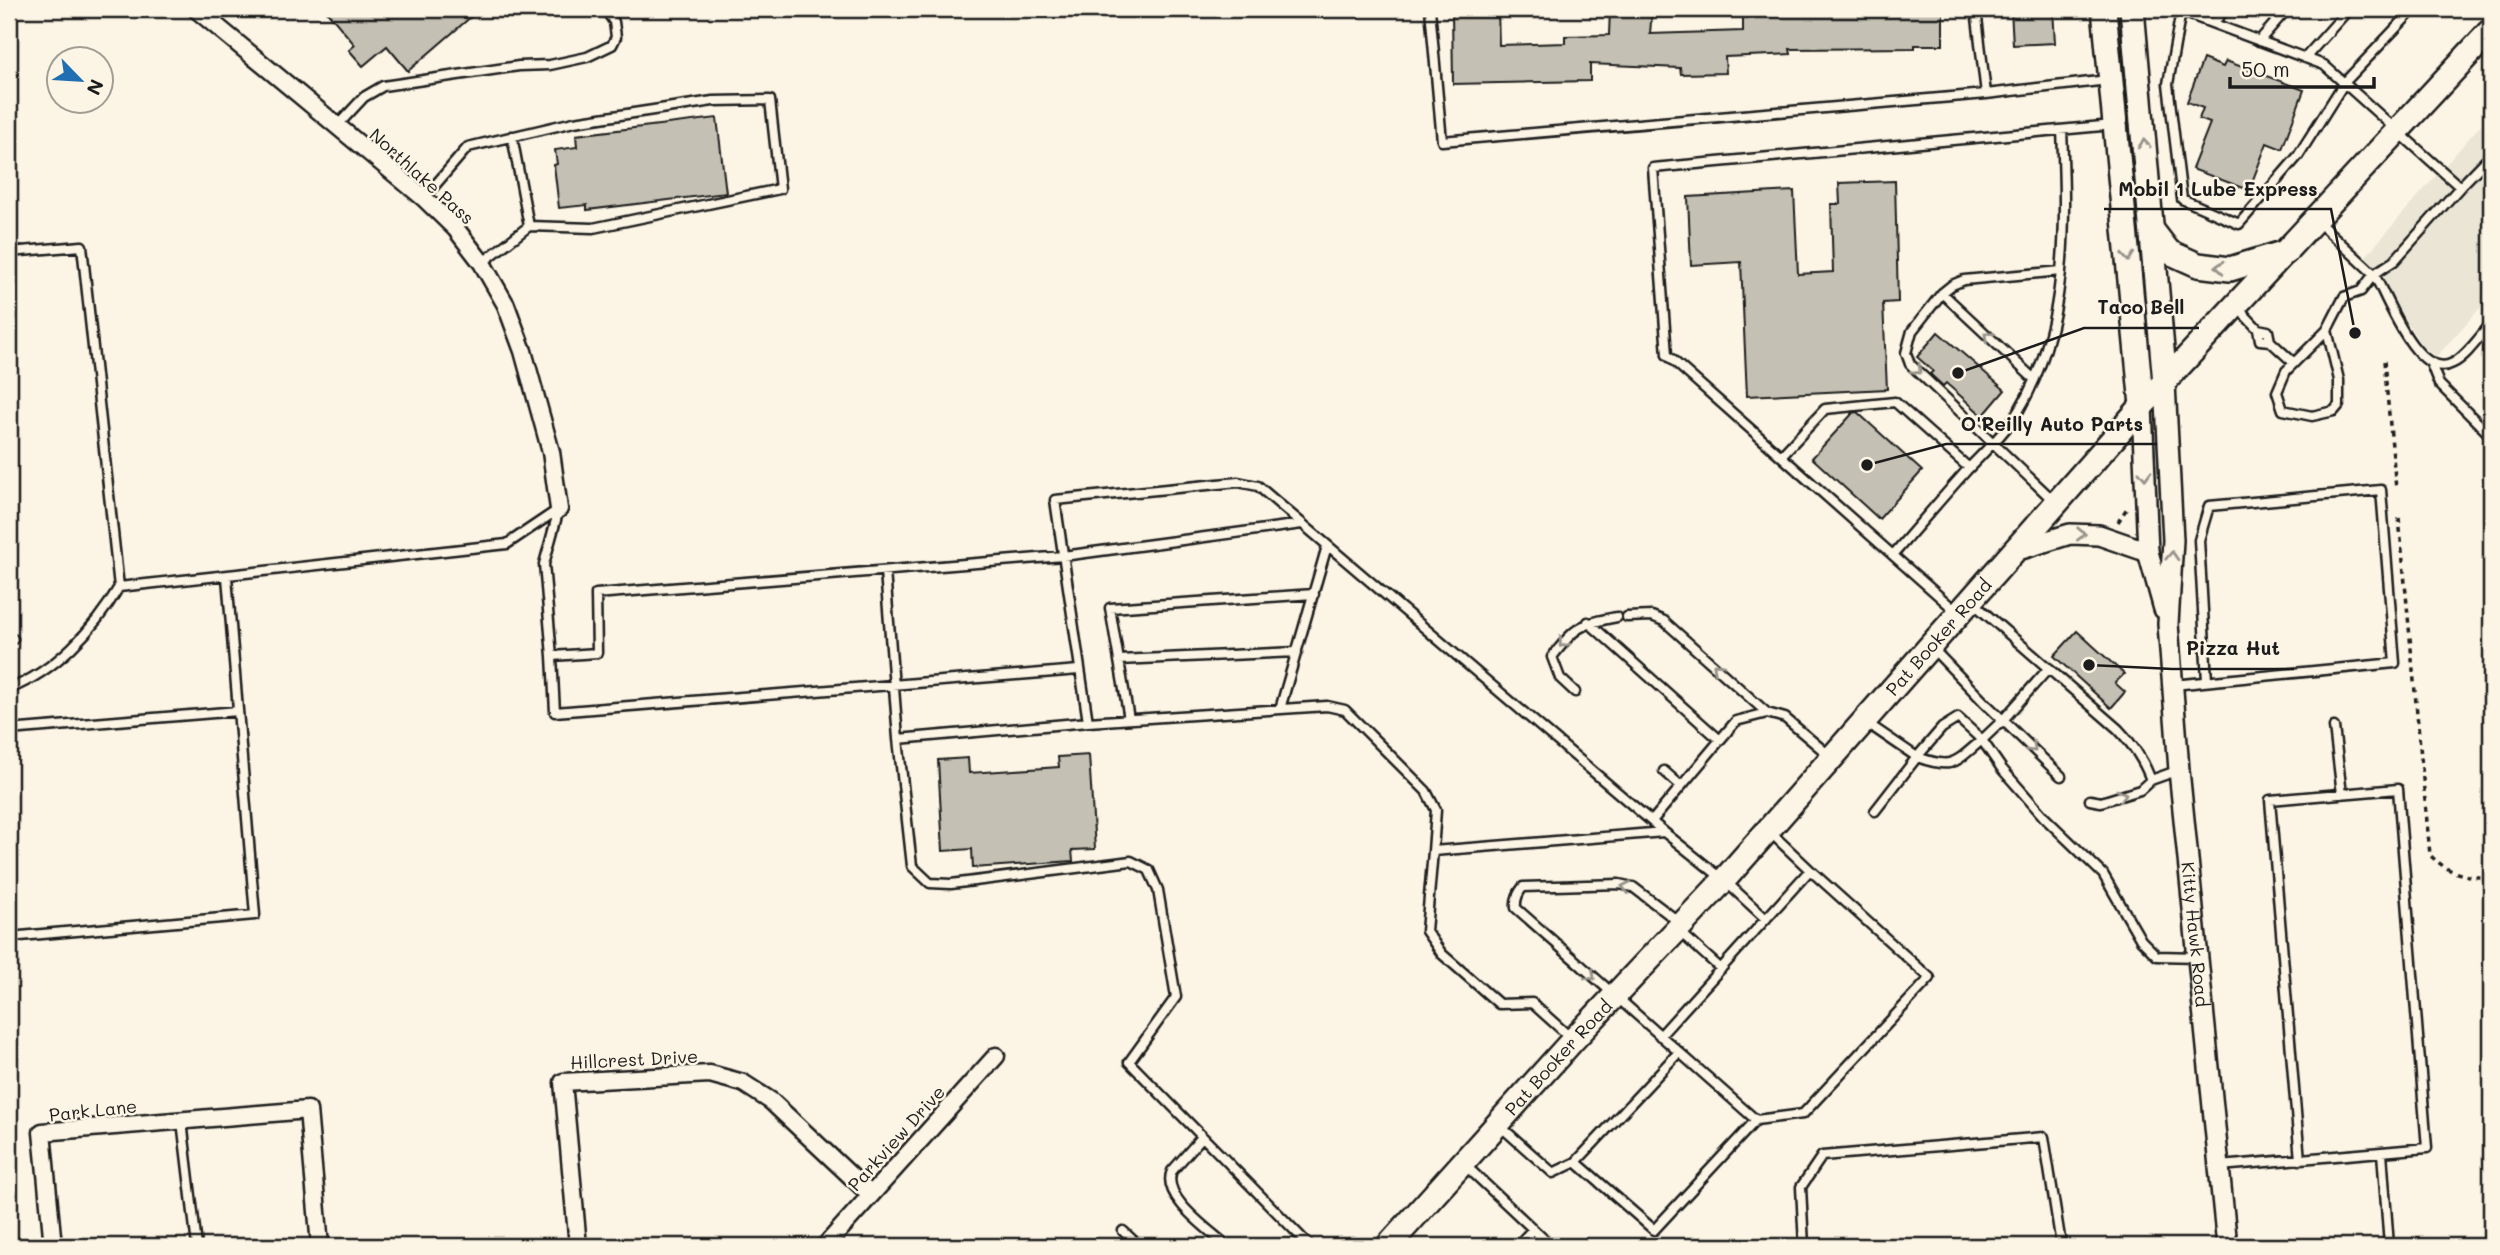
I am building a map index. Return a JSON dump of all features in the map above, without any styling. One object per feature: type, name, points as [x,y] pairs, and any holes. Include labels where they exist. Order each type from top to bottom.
[{"type":"main road","points":[[2105,14],[2135,12]]},
{"type":"main road","name":"Kitty Hawk Road","points":[[2135,12],[2165,383]]},
{"type":"main road","name":"Kitty Hawk Road","points":[[2105,14],[2142,406]]},
{"type":"main road","name":"Pat Booker Road","points":[[1388,1246],[1573,1040],[1768,831],[2142,406],[2491,30]]},
{"type":"main road","points":[[2152,230],[2169,252],[2198,265],[2230,269],[2286,252]]},
{"type":"street","name":"Northlake Pass","points":[[196,9],[424,198],[456,229],[482,264],[506,305],[523,351],[551,452],[559,509]]},
{"type":"street","name":"Kitty Hawk Road","points":[[2165,383],[2173,540],[2168,624],[2179,770],[2228,1246]]},
{"type":"street","name":"Kitty Hawk Road","points":[[2142,406],[2148,552],[2168,624]]},
{"type":"street","points":[[2015,551],[2070,534],[2099,534],[2148,552]]},
{"type":"street","name":"Parkview Drive","points":[[825,1246],[996,1056]]},
{"type":"street","name":"Hillcrest Drive","points":[[578,1246],[563,1082],[710,1074],[743,1083],[771,1101],[872,1195]]},
{"type":"street","points":[[178,1120],[308,1110],[320,1246]]},
{"type":"street","name":"Park Lane","points":[[53,1246],[42,1132],[178,1120]]},
{"type":"lane","points":[[337,127],[364,97],[383,86],[519,66],[550,65],[587,57],[612,45],[616,37],[614,22],[606,9]]},
{"type":"lane","points":[[1430,9],[1442,141],[1986,94],[2111,80]]},
{"type":"lane","points":[[1976,9],[1986,94]]},
{"type":"lane","points":[[2213,23],[2226,9]]},
{"type":"lane","points":[[2259,41],[2287,9]]},
{"type":"lane","points":[[2305,58],[2349,9]]},
{"type":"lane","points":[[2414,9],[2344,83],[2298,156],[2239,224],[2182,199],[2168,85],[2177,10],[2324,65],[2344,83],[2398,131],[2460,187]]},
{"type":"lane","points":[[424,198],[468,147],[574,121],[713,101],[771,100],[780,189],[593,228],[529,226],[482,264]]},
{"type":"lane","points":[[2116,125],[1653,168],[1667,355],[1893,555],[2049,668],[2118,729],[2135,748],[2151,780]]},
{"type":"lane","points":[[1893,555],[1994,443],[2018,411],[2045,358],[2057,311],[2061,271],[2065,197],[2062,130]]},
{"type":"lane","points":[[512,136],[529,226]]},
{"type":"lane","points":[[2327,330],[2339,380],[2339,405],[2334,411],[2312,416],[2283,410],[2277,392],[2286,371],[2327,330],[2344,297],[2361,291],[2374,274],[2394,261],[2491,155]]},
{"type":"lane","points":[[2316,220],[2374,274],[2416,353],[2431,364],[2444,367],[2456,362],[2491,324]]},
{"type":"lane","points":[[9,252],[82,246],[119,587],[104,614],[68,651],[30,681],[9,689]]},
{"type":"lane","points":[[2057,504],[2019,471],[1994,443],[1910,364],[1906,353],[1912,331],[1942,293],[1952,285],[1964,280],[2061,271]]},
{"type":"lane","points":[[1942,293],[2034,379]]},
{"type":"lane","points":[[2236,306],[2258,329],[2268,331],[2270,341],[2294,363]]},
{"type":"lane","points":[[2431,364],[2439,384],[2491,436]]},
{"type":"lane","points":[[1781,456],[1825,409],[1895,402],[1969,468]]},
{"type":"lane","points":[[1087,722],[1055,500],[1238,482],[1258,486],[1724,880],[1766,919]]},
{"type":"lane","points":[[2173,685],[2395,663],[2381,490],[2209,506],[2199,540],[2207,681]]},
{"type":"lane","points":[[119,587],[507,544],[559,509]]},
{"type":"lane","points":[[559,509],[544,564],[555,712],[1079,670]]},
{"type":"lane","points":[[552,656],[597,653],[596,594],[1063,556],[1302,524]]},
{"type":"lane","points":[[1280,709],[1327,546]]},
{"type":"lane","points":[[885,570],[898,739],[912,866],[930,883],[951,884],[1131,861],[1149,870],[1158,890],[1176,997],[1129,1062],[1310,1246]]},
{"type":"lane","points":[[9,937],[255,915],[227,577]]},
{"type":"lane","points":[[1129,719],[1110,608],[1314,594]]},
{"type":"lane","points":[[1628,617],[1652,616],[1664,621],[1767,713],[1785,718],[1832,758]]},
{"type":"lane","points":[[1575,692],[1560,678],[1552,657],[1570,634],[1588,622],[1617,617]]},
{"type":"lane","points":[[1588,622],[1720,740]]},
{"type":"lane","points":[[1930,646],[2061,776]]},
{"type":"lane","points":[[1119,660],[1297,652]]},
{"type":"lane","points":[[1865,721],[1917,757],[1940,765],[1954,763],[2003,720],[2049,668]]},
{"type":"lane","points":[[898,739],[1087,722],[1280,709],[1327,706],[1345,710],[1426,791],[1436,810],[1426,931],[1442,954],[1499,1004],[1532,1003],[1573,1040]]},
{"type":"lane","points":[[9,730],[238,711]]},
{"type":"lane","points":[[1652,821],[1736,721],[1767,713]]},
{"type":"lane","points":[[1875,811],[1942,728],[1958,718],[1982,740],[2002,769],[2045,818],[2103,874],[2141,940],[2157,956],[2198,957]]},
{"type":"lane","points":[[2334,727],[2342,794]]},
{"type":"lane","points":[[2090,800],[2101,802],[2140,790],[2151,780],[2179,770]]},
{"type":"lane","points":[[1664,771],[1681,786]]},
{"type":"lane","points":[[2220,1166],[2300,1160],[2382,1153],[2427,1148],[2398,789],[2270,800],[2300,1160]]},
{"type":"lane","points":[[1576,1162],[1654,1230],[1756,1120],[1803,1114],[1930,978],[1768,831]]},
{"type":"lane","points":[[1433,851],[1664,832]]},
{"type":"lane","points":[[1660,1036],[1810,870]]},
{"type":"lane","points":[[1721,969],[1640,890],[1633,887],[1619,884],[1524,887],[1519,892],[1517,908],[1756,1120]]},
{"type":"lane","points":[[1498,1124],[1553,1173],[1576,1162],[1679,1052]]},
{"type":"lane","points":[[178,1120],[197,1246]]},
{"type":"lane","points":[[1202,1137],[1172,1171],[1169,1177],[1170,1186],[1176,1200],[1227,1246]]},
{"type":"lane","points":[[1804,1246],[1801,1187],[1822,1156],[2044,1137],[2059,1246]]},
{"type":"lane","points":[[2382,1153],[2389,1246]]},
{"type":"lane","points":[[1463,1163],[1551,1246]]},
{"type":"lane","points":[[1517,1246],[1533,1229]]},
{"type":"lane","points":[[1123,1231],[1139,1246]]},
{"type":"path","points":[[2384,361],[2397,499]]},
{"type":"path","points":[[2117,524],[2133,500]]},
{"type":"path","points":[[2398,512],[2430,855],[2445,870],[2478,878],[2491,877]]},
{"type":"shaded area","points":[[2491,113],[2491,296],[2436,357],[2422,346],[2365,257]]},
{"type":"building","points":[[325,9],[480,9],[408,71],[387,46],[363,66],[349,50],[355,45]]},
{"type":"building","points":[[1452,9],[1498,9],[1499,45],[1565,43],[1565,36],[1609,35],[1610,9],[1652,9],[1650,34],[1743,31],[1743,9],[1943,9],[1943,45],[1915,45],[1915,48],[1790,49],[1791,54],[1725,57],[1726,73],[1681,74],[1680,68],[1590,64],[1590,81],[1453,84]]},
{"type":"building","points":[[2011,9],[2053,9],[2055,43],[2013,45]]},
{"type":"building","points":[[2203,59],[2223,67],[2226,61],[2304,90],[2282,149],[2267,143],[2249,190],[2192,169],[2210,123],[2199,119],[2203,108],[2187,102]]},
{"type":"building","points":[[717,118],[726,193],[587,210],[587,205],[559,208],[555,150],[577,147],[576,135]]},
{"type":"building","points":[[1895,181],[1898,302],[1883,303],[1887,389],[1747,396],[1741,262],[1691,265],[1688,197],[1794,191],[1798,274],[1833,272],[1831,204],[1840,204],[1839,183]]},
{"type":"building","points":[[1938,332],[2005,390],[1983,416],[1946,383],[1943,386],[1930,374],[1933,371],[1917,357]]},
{"type":"building","points":[[1857,412],[1922,471],[1879,519],[1812,458],[1853,413]]},
{"type":"building","points":[[2077,631],[2124,674],[2115,683],[2125,692],[2111,708],[2054,656]]},
{"type":"building","points":[[1089,755],[1095,849],[1072,850],[1073,861],[973,868],[972,849],[943,851],[938,760],[968,758],[969,773],[1059,767],[1058,757]]},
{"type":"place","name":"Mobil 1 Lube Express","points":[[2355,333]]},
{"type":"place","name":"Taco Bell","points":[[1958,373]]},
{"type":"place","name":"O'Reilly Auto Parts","points":[[1867,465]]},
{"type":"place","name":"Pizza Hut","points":[[2089,665]]}]
